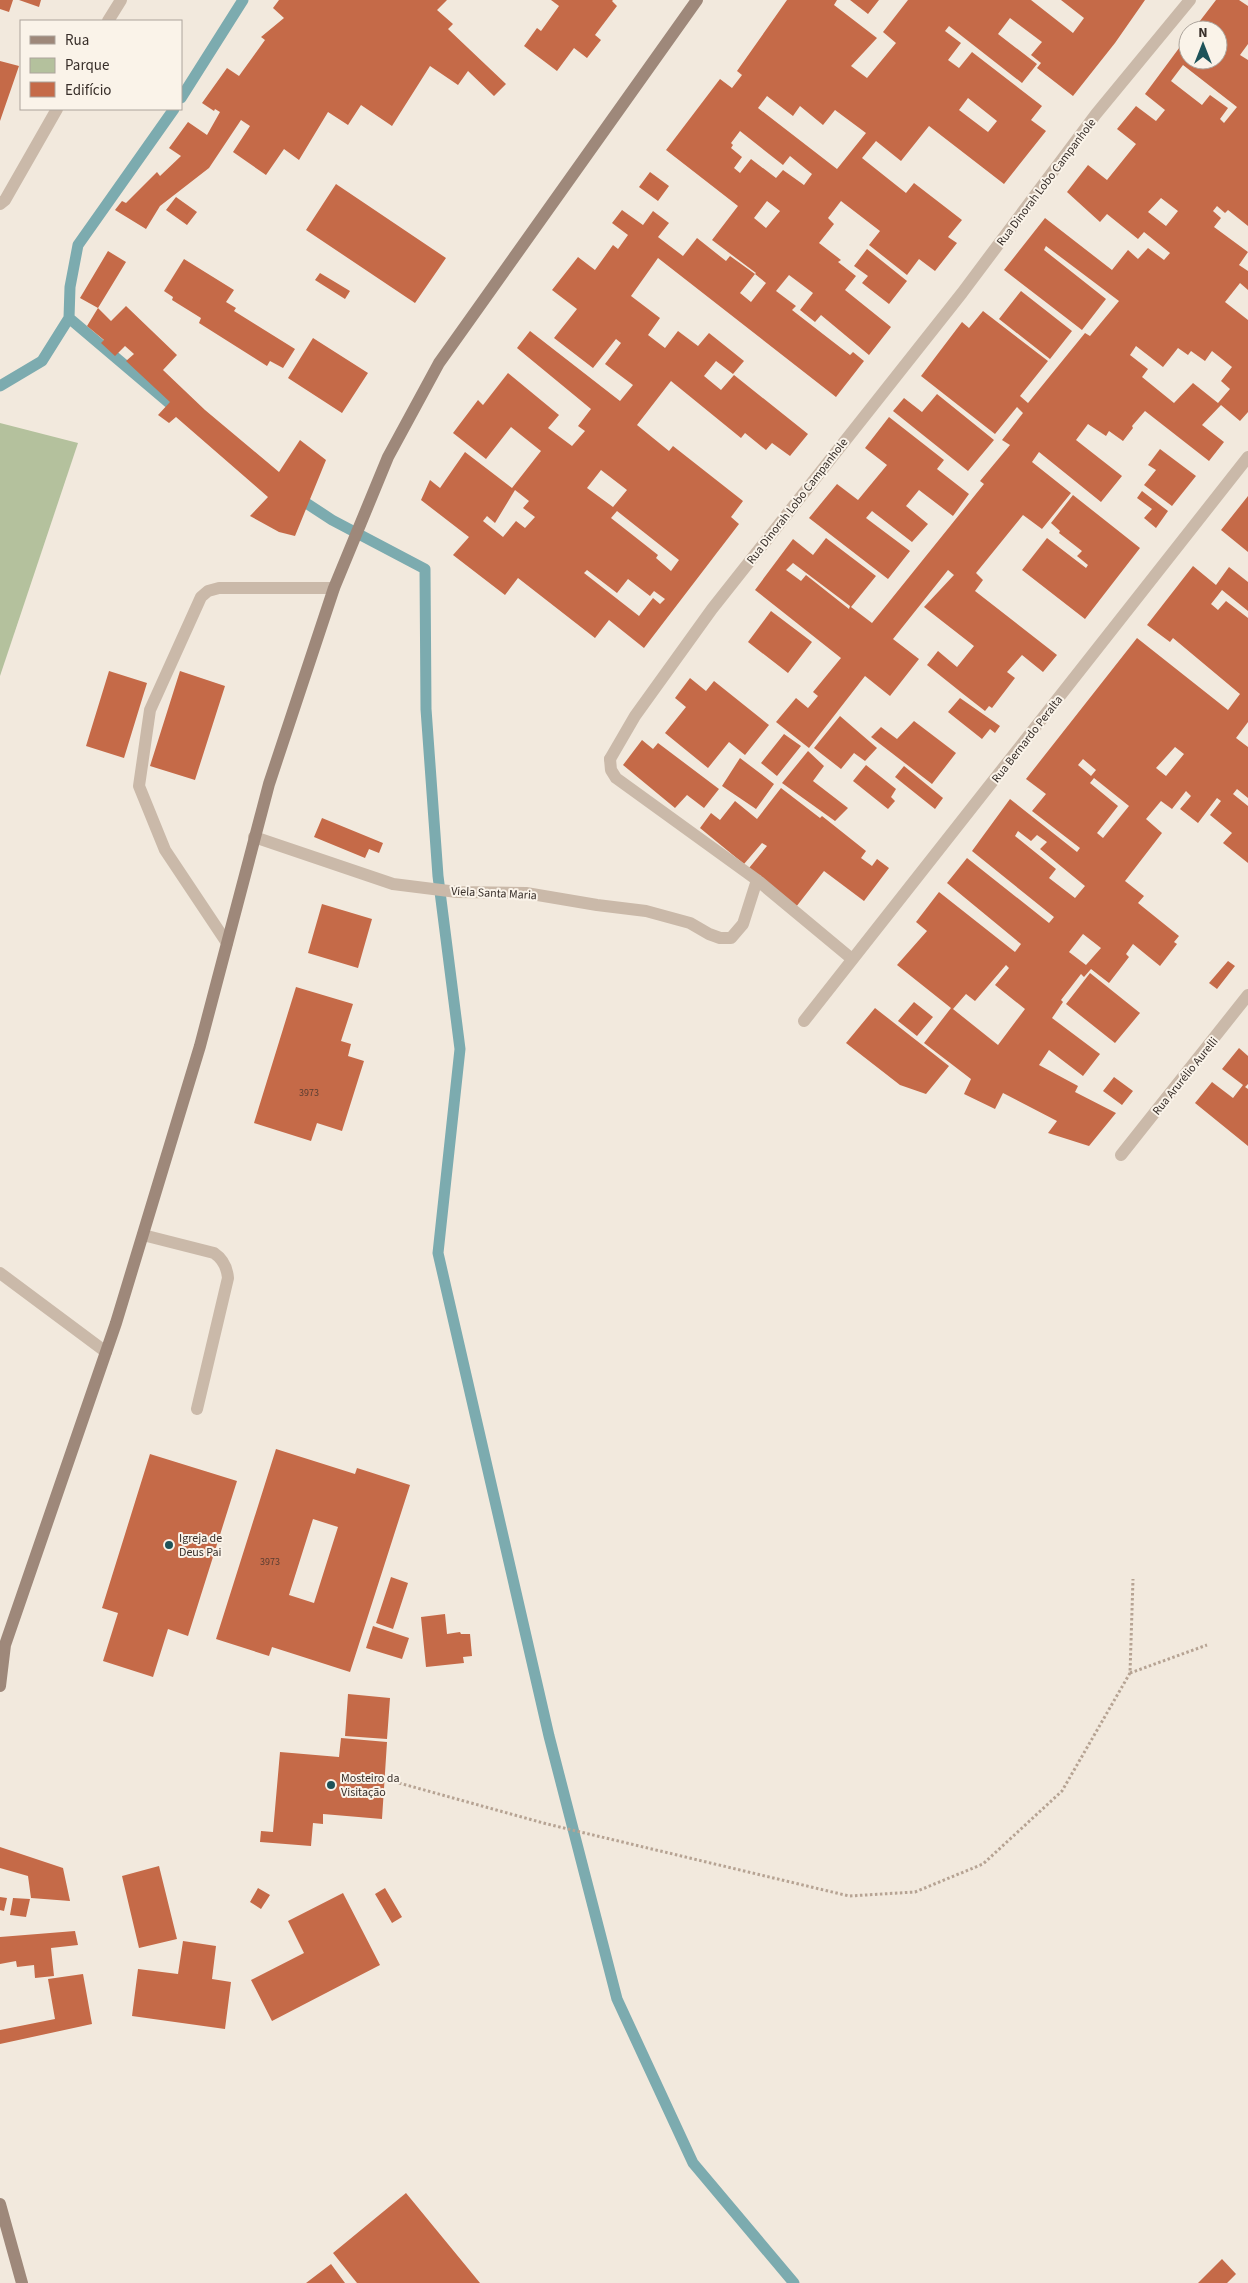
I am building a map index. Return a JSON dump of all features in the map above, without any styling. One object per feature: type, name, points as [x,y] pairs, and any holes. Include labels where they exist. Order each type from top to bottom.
[{"type":"main road","points":[[0,1686],[2,1649],[106,1352],[200,1046],[269,784],[334,588],[348,557],[365,509],[388,457],[439,363],[697,0]]},
{"type":"main road","points":[[0,2204],[22,2283]]},
{"type":"street","points":[[109,20],[121,0]]},
{"type":"street","name":"Rua Dinorah Lobo Campanhole","points":[[852,960],[756,880],[616,778],[611,770],[610,760],[635,716],[712,609],[962,293],[1096,114],[1190,0]]},
{"type":"street","points":[[0,204],[5,200],[57,110]]},
{"type":"street","name":"Rua Bernardo Peralta","points":[[804,1021],[1248,457]]},
{"type":"street","points":[[227,943],[165,850],[139,786],[150,710],[201,597],[208,591],[219,588],[334,588]]},
{"type":"street","name":"Viela Santa Maria","points":[[254,837],[393,884],[457,892],[526,893],[646,911],[690,923],[720,938],[731,938],[743,924],[756,880]]},
{"type":"street","name":"Rua Arurélio Aurelli","points":[[1121,1155],[1248,995]]},
{"type":"street","points":[[143,1235],[214,1253],[219,1256],[227,1269],[228,1278],[197,1409]]},
{"type":"street","points":[[0,1273],[106,1352]]},
{"type":"path","points":[[399,1783],[547,1824],[849,1896],[915,1892],[983,1864],[1062,1791],[1130,1673],[1133,1580]]},
{"type":"path","points":[[1130,1673],[1207,1645]]},
{"type":"green space","points":[[0,423],[78,443],[0,676]]},
{"type":"building","points":[[0,0],[13,0],[9,12],[0,9]]},
{"type":"building","points":[[19,0],[41,0],[39,7]]},
{"type":"building","points":[[279,0],[447,0],[437,10],[453,24],[448,29],[506,84],[494,96],[468,71],[458,85],[430,66],[392,126],[361,105],[348,125],[328,112],[299,160],[284,149],[266,175],[233,152],[250,126],[241,120],[209,168],[160,206],[146,229],[115,210],[122,201],[126,203],[157,172],[160,176],[181,156],[169,148],[188,122],[207,135],[220,112],[215,109],[214,111],[202,103],[227,68],[239,76],[265,40],[261,37],[284,18],[273,8]]},
{"type":"building","points":[[551,0],[613,0],[617,6],[595,35],[601,40],[587,58],[574,48],[557,71],[524,46],[537,28],[541,31],[559,6]]},
{"type":"building","points":[[787,0],[837,0],[834,5],[877,38],[851,66],[867,78],[896,43],[883,32],[908,0],[1031,0],[1073,33],[1084,18],[1061,0],[1145,0],[1115,43],[1073,96],[1037,68],[1041,63],[1031,55],[1042,42],[1010,18],[998,34],[1037,64],[1022,83],[949,26],[945,31],[961,43],[948,60],[959,68],[972,52],[1042,106],[1031,120],[1046,131],[1004,184],[929,126],[901,161],[876,141],[862,158],[906,193],[914,183],[962,220],[948,237],[957,243],[935,271],[919,259],[907,275],[869,245],[880,231],[841,201],[828,218],[834,224],[819,243],[841,260],[838,262],[856,276],[845,290],[891,327],[869,355],[821,315],[815,322],[800,310],[813,293],[789,275],[776,291],[796,306],[792,310],[850,355],[853,352],[864,361],[836,397],[658,258],[631,296],[660,318],[648,335],[665,348],[678,331],[698,346],[709,333],[744,361],[733,374],[716,361],[704,376],[721,390],[734,375],[808,434],[790,456],[772,443],[766,450],[745,433],[741,438],[671,381],[637,425],[669,451],[673,446],[743,501],[731,517],[739,524],[644,648],[609,620],[595,638],[518,578],[505,595],[453,555],[469,537],[421,500],[430,480],[440,488],[465,452],[512,488],[541,451],[511,427],[486,459],[453,433],[478,400],[483,405],[508,373],[559,415],[548,428],[572,446],[585,431],[578,426],[591,409],[517,348],[530,331],[620,401],[633,385],[605,364],[621,343],[616,339],[593,368],[554,338],[577,309],[552,290],[578,257],[595,270],[613,245],[618,249],[628,235],[612,223],[622,210],[643,225],[653,211],[669,223],[658,237],[683,256],[697,238],[726,261],[730,256],[756,273],[712,240],[738,206],[666,150],[720,79],[732,88],[742,75],[737,71]],"holes":[[[767,96],[793,116],[800,106],[823,125],[835,110],[866,133],[837,169],[758,108]],[[968,98],[997,121],[988,132],[959,110]],[[740,131],[783,165],[790,156],[812,174],[804,185],[783,170],[776,178],[751,159],[740,173],[734,168],[742,157],[731,148],[733,145],[731,143]],[[767,201],[780,211],[766,228],[754,218]],[[755,274],[766,283],[751,302],[740,293]],[[601,470],[627,490],[613,507],[587,488]],[[515,490],[529,501],[523,508],[535,517],[525,528],[516,521],[503,537],[483,521],[487,516],[495,523]],[[617,511],[679,560],[671,571],[656,558],[658,555],[611,518]],[[587,570],[617,593],[628,579],[650,596],[654,591],[665,599],[660,604],[653,598],[639,616],[584,573]]]},
{"type":"building","points":[[850,0],[879,0],[868,14]]},
{"type":"building","points":[[1216,0],[1239,0],[1248,6],[1248,44],[1240,55],[1248,60],[1248,226],[1228,210],[1225,213],[1217,206],[1213,211],[1221,218],[1214,227],[1248,252],[1239,265],[1248,271],[1248,290],[1240,283],[1225,302],[1248,320],[1248,412],[1240,421],[1221,405],[1202,425],[1224,442],[1209,461],[1145,411],[1132,426],[1133,428],[1123,441],[1109,431],[1106,436],[1088,424],[1076,440],[1122,476],[1101,502],[1039,452],[1032,462],[1071,493],[1042,529],[1023,515],[976,573],[983,580],[975,591],[1057,655],[1043,672],[1022,655],[1007,672],[1015,678],[992,708],[989,706],[985,711],[927,665],[938,651],[957,667],[974,646],[924,607],[954,575],[948,570],[893,639],[919,659],[890,696],[865,676],[809,748],[776,722],[796,698],[808,708],[818,696],[813,692],[841,658],[755,590],[793,539],[813,555],[826,538],[876,576],[851,607],[872,623],[984,484],[980,481],[1010,445],[1002,440],[1023,413],[1017,407],[995,434],[921,376],[962,322],[969,328],[983,311],[1048,361],[1020,396],[1028,403],[1085,333],[1090,336],[1119,301],[1046,246],[1044,250],[1106,299],[1082,330],[1004,270],[1045,218],[1112,270],[1128,250],[1138,259],[1148,248],[1164,260],[1170,253],[1144,232],[1138,239],[1107,214],[1100,222],[1067,192],[1088,165],[1107,180],[1136,144],[1117,129],[1136,106],[1156,121],[1165,110],[1145,94],[1178,49],[1179,70],[1171,81],[1202,105],[1210,95],[1228,108],[1220,119],[1224,123],[1237,107],[1189,70],[1228,70],[1228,20],[1201,20]],"holes":[[[1161,198],[1178,211],[1166,226],[1148,212]],[[1136,346],[1163,367],[1178,348],[1188,355],[1191,351],[1205,361],[1212,351],[1232,367],[1221,381],[1230,389],[1218,403],[1193,383],[1174,403],[1142,377],[1148,369],[1130,355]],[[793,563],[850,606],[849,609],[806,575],[801,581],[786,570]]]},
{"type":"building","points":[[0,61],[19,66],[0,121]]},
{"type":"building","points":[[650,172],[669,186],[658,201],[639,187]]},
{"type":"building","points":[[336,184],[446,258],[415,303],[306,230]]},
{"type":"building","points":[[176,197],[197,212],[187,225],[166,210]]},
{"type":"building","points":[[867,249],[907,281],[889,304],[862,283],[868,276],[854,266]]},
{"type":"building","points":[[108,251],[126,262],[98,308],[80,298]]},
{"type":"building","points":[[184,259],[234,290],[226,302],[236,308],[234,311],[295,349],[283,368],[270,361],[267,366],[199,323],[201,318],[172,300],[173,297],[164,291]]},
{"type":"building","points":[[320,273],[350,291],[345,299],[315,280]]},
{"type":"building","points":[[1021,291],[1072,331],[1050,359],[999,319]]},
{"type":"building","points":[[126,306],[177,355],[163,370],[205,410],[279,472],[300,440],[326,460],[295,536],[279,532],[250,516],[268,497],[176,417],[169,423],[158,415],[170,402],[126,361],[134,354],[125,346],[115,356],[101,343],[104,340],[87,326],[98,308],[111,321]]},
{"type":"building","points":[[313,338],[368,373],[342,413],[288,378]]},
{"type":"building","points":[[937,394],[994,440],[968,471],[893,411],[904,398],[922,412]]},
{"type":"building","points":[[889,417],[944,460],[937,469],[969,494],[953,516],[919,490],[906,506],[928,524],[912,542],[872,511],[866,518],[910,551],[888,579],[809,518],[837,484],[858,500],[887,465],[865,448]]},
{"type":"building","points":[[1160,449],[1196,476],[1172,506],[1144,485],[1156,470],[1148,465]]},
{"type":"building","points":[[1142,491],[1168,511],[1156,528],[1144,518],[1152,509],[1137,498]]},
{"type":"building","points":[[1073,495],[1140,548],[1085,619],[1022,570],[1047,538],[1086,568],[1088,565],[1077,556],[1082,551],[1059,533],[1060,531],[1051,523]]},
{"type":"building","points":[[1248,496],[1248,552],[1221,530]]},
{"type":"building","points":[[1193,566],[1216,585],[1229,567],[1248,582],[1248,611],[1222,590],[1211,604],[1218,610],[1226,601],[1248,618],[1248,722],[1236,738],[1248,747],[1248,798],[1237,789],[1233,794],[1248,806],[1248,863],[1223,843],[1232,833],[1210,815],[1221,801],[1217,798],[1198,823],[1180,809],[1191,796],[1186,791],[1172,809],[1161,801],[1146,819],[1162,833],[1125,881],[1144,896],[1138,903],[1179,936],[1174,942],[1177,944],[1160,966],[1133,944],[1126,954],[1129,957],[1109,983],[1091,969],[1084,977],[1081,974],[1061,1000],[1063,1002],[1052,1018],[1100,1054],[1083,1076],[1049,1050],[1039,1065],[1078,1086],[1075,1092],[1116,1113],[1089,1146],[1048,1133],[1057,1121],[1003,1093],[995,1109],[964,1094],[971,1079],[924,1043],[951,1008],[897,965],[927,931],[916,922],[939,892],[1015,952],[1021,944],[947,883],[967,858],[1049,923],[1054,917],[972,851],[1010,799],[1077,852],[1080,848],[1032,811],[1046,794],[1026,779],[1137,638],[1228,710],[1240,694],[1173,638],[1170,642],[1147,625]],"holes":[[[1175,747],[1184,754],[1166,776],[1156,768]],[[1083,759],[1096,770],[1091,776],[1078,765]],[[1094,778],[1129,806],[1103,838],[1097,833],[1118,806],[1090,783]],[[1018,831],[1031,841],[1037,835],[1047,842],[1040,849],[1085,886],[1075,898],[1049,878],[1056,869],[1015,836]],[[1083,934],[1101,948],[1086,965],[1069,952]],[[1006,965],[1009,968],[995,985],[1025,1009],[998,1045],[953,1009],[966,994],[975,1001]]]},
{"type":"building","points":[[771,611],[812,642],[788,673],[748,642]]},
{"type":"building","points":[[109,671],[147,683],[124,758],[86,746]]},
{"type":"building","points":[[180,671],[225,686],[195,780],[150,766]]},
{"type":"building","points":[[690,678],[706,691],[714,681],[769,725],[745,755],[729,742],[708,768],[665,733],[686,707],[675,698]]},
{"type":"building","points":[[960,698],[1000,726],[995,733],[990,729],[982,739],[948,712]]},
{"type":"building","points":[[840,716],[877,748],[865,761],[854,753],[841,769],[814,748]]},
{"type":"building","points":[[914,721],[956,753],[932,784],[871,737],[881,727],[897,739]]},
{"type":"building","points":[[784,734],[801,746],[777,776],[761,763]]},
{"type":"building","points":[[642,740],[653,749],[658,743],[719,789],[704,808],[687,795],[675,808],[623,765]]},
{"type":"building","points":[[808,751],[824,766],[813,781],[848,808],[835,821],[782,783]]},
{"type":"building","points":[[740,758],[774,784],[756,809],[722,786]]},
{"type":"building","points":[[866,765],[896,789],[891,797],[895,801],[888,809],[853,781]]},
{"type":"building","points":[[904,766],[943,798],[935,809],[895,777]]},
{"type":"building","points":[[781,788],[820,818],[822,816],[866,851],[861,858],[872,866],[877,859],[889,868],[864,901],[824,871],[796,907],[749,868],[767,846],[762,843],[744,864],[700,828],[711,813],[720,820],[735,801],[757,819]]},
{"type":"building","points":[[322,818],[383,843],[379,853],[369,849],[365,858],[314,837]]},
{"type":"building","points":[[322,904],[372,919],[358,968],[308,953]]},
{"type":"building","points":[[1228,961],[1235,966],[1217,989],[1209,983]]},
{"type":"building","points":[[1090,973],[1140,1013],[1115,1043],[1066,1004]]},
{"type":"building","points":[[296,987],[353,1004],[341,1041],[351,1044],[348,1056],[364,1061],[342,1131],[317,1123],[311,1141],[254,1123]]},
{"type":"building","points":[[914,1002],[933,1017],[917,1036],[898,1021]]},
{"type":"building","points":[[875,1008],[949,1066],[926,1094],[900,1085],[846,1043]]},
{"type":"building","points":[[1239,1048],[1248,1056],[1248,1084],[1245,1087],[1248,1089],[1248,1146],[1195,1103],[1212,1082],[1233,1098],[1243,1085],[1222,1069]]},
{"type":"building","points":[[1114,1077],[1133,1091],[1122,1105],[1103,1091]]},
{"type":"building","points":[[276,1449],[355,1474],[357,1468],[410,1485],[350,1672],[272,1647],[269,1656],[216,1639]],"holes":[[[313,1519],[338,1527],[314,1603],[289,1595]]]},
{"type":"building","name":"Igreja de Deus Pai","points":[[150,1454],[237,1481],[188,1636],[168,1629],[153,1677],[103,1661],[118,1613],[102,1608]]},
{"type":"building","points":[[391,1577],[408,1583],[393,1629],[376,1623]]},
{"type":"building","points":[[445,1614],[447,1634],[460,1632],[461,1634],[470,1634],[472,1656],[463,1657],[464,1663],[426,1667],[421,1617]]},
{"type":"building","points":[[373,1626],[409,1638],[402,1659],[366,1648]]},
{"type":"building","points":[[348,1694],[390,1698],[387,1739],[345,1736]]},
{"type":"building","name":"Mosteiro da Visitação","points":[[341,1738],[387,1742],[382,1819],[323,1814],[323,1824],[313,1823],[311,1846],[260,1842],[261,1831],[273,1832],[280,1752],[339,1757]]},
{"type":"building","points":[[0,1847],[63,1868],[70,1901],[31,1898],[28,1876],[0,1868]]},
{"type":"building","points":[[159,1866],[177,1939],[139,1948],[122,1876]]},
{"type":"building","points":[[258,1888],[270,1895],[261,1909],[250,1902]]},
{"type":"building","points":[[385,1888],[402,1917],[392,1923],[375,1894]]},
{"type":"building","points":[[343,1893],[380,1965],[272,2021],[251,1980],[304,1953],[288,1921]]},
{"type":"building","points":[[0,1897],[7,1898],[4,1911],[0,1910]]},
{"type":"building","points":[[13,1898],[30,1899],[26,1917],[10,1915]]},
{"type":"building","points":[[75,1931],[78,1945],[51,1948],[54,1976],[35,1978],[34,1965],[17,1967],[16,1961],[0,1964],[0,1937]]},
{"type":"building","points":[[183,1941],[216,1946],[212,1979],[231,1982],[225,2029],[132,2016],[138,1969],[178,1974]]},
{"type":"building","points":[[83,1974],[92,2024],[0,2044],[0,2030],[55,2019],[48,1979]]},
{"type":"building","points":[[406,2193],[480,2283],[357,2283],[333,2253]]},
{"type":"building","points":[[1222,2259],[1236,2274],[1227,2283],[1198,2283]]},
{"type":"building","points":[[331,2264],[345,2283],[306,2283]]},
{"type":"waterway","points":[[182,96],[243,0]]},
{"type":"waterway","points":[[0,386],[42,361],[69,318],[70,287],[78,245],[173,110]]},
{"type":"waterway","points":[[69,318],[181,413]]},
{"type":"waterway","points":[[297,497],[332,520],[425,569],[426,709],[438,876],[460,1049],[438,1253],[549,1736],[617,1999],[693,2163],[794,2283]]},
{"type":"place","name":"Igreja de Deus Pai","points":[[169,1545]]},
{"type":"place","name":"Mosteiro da Visitação","points":[[331,1785]]}]
